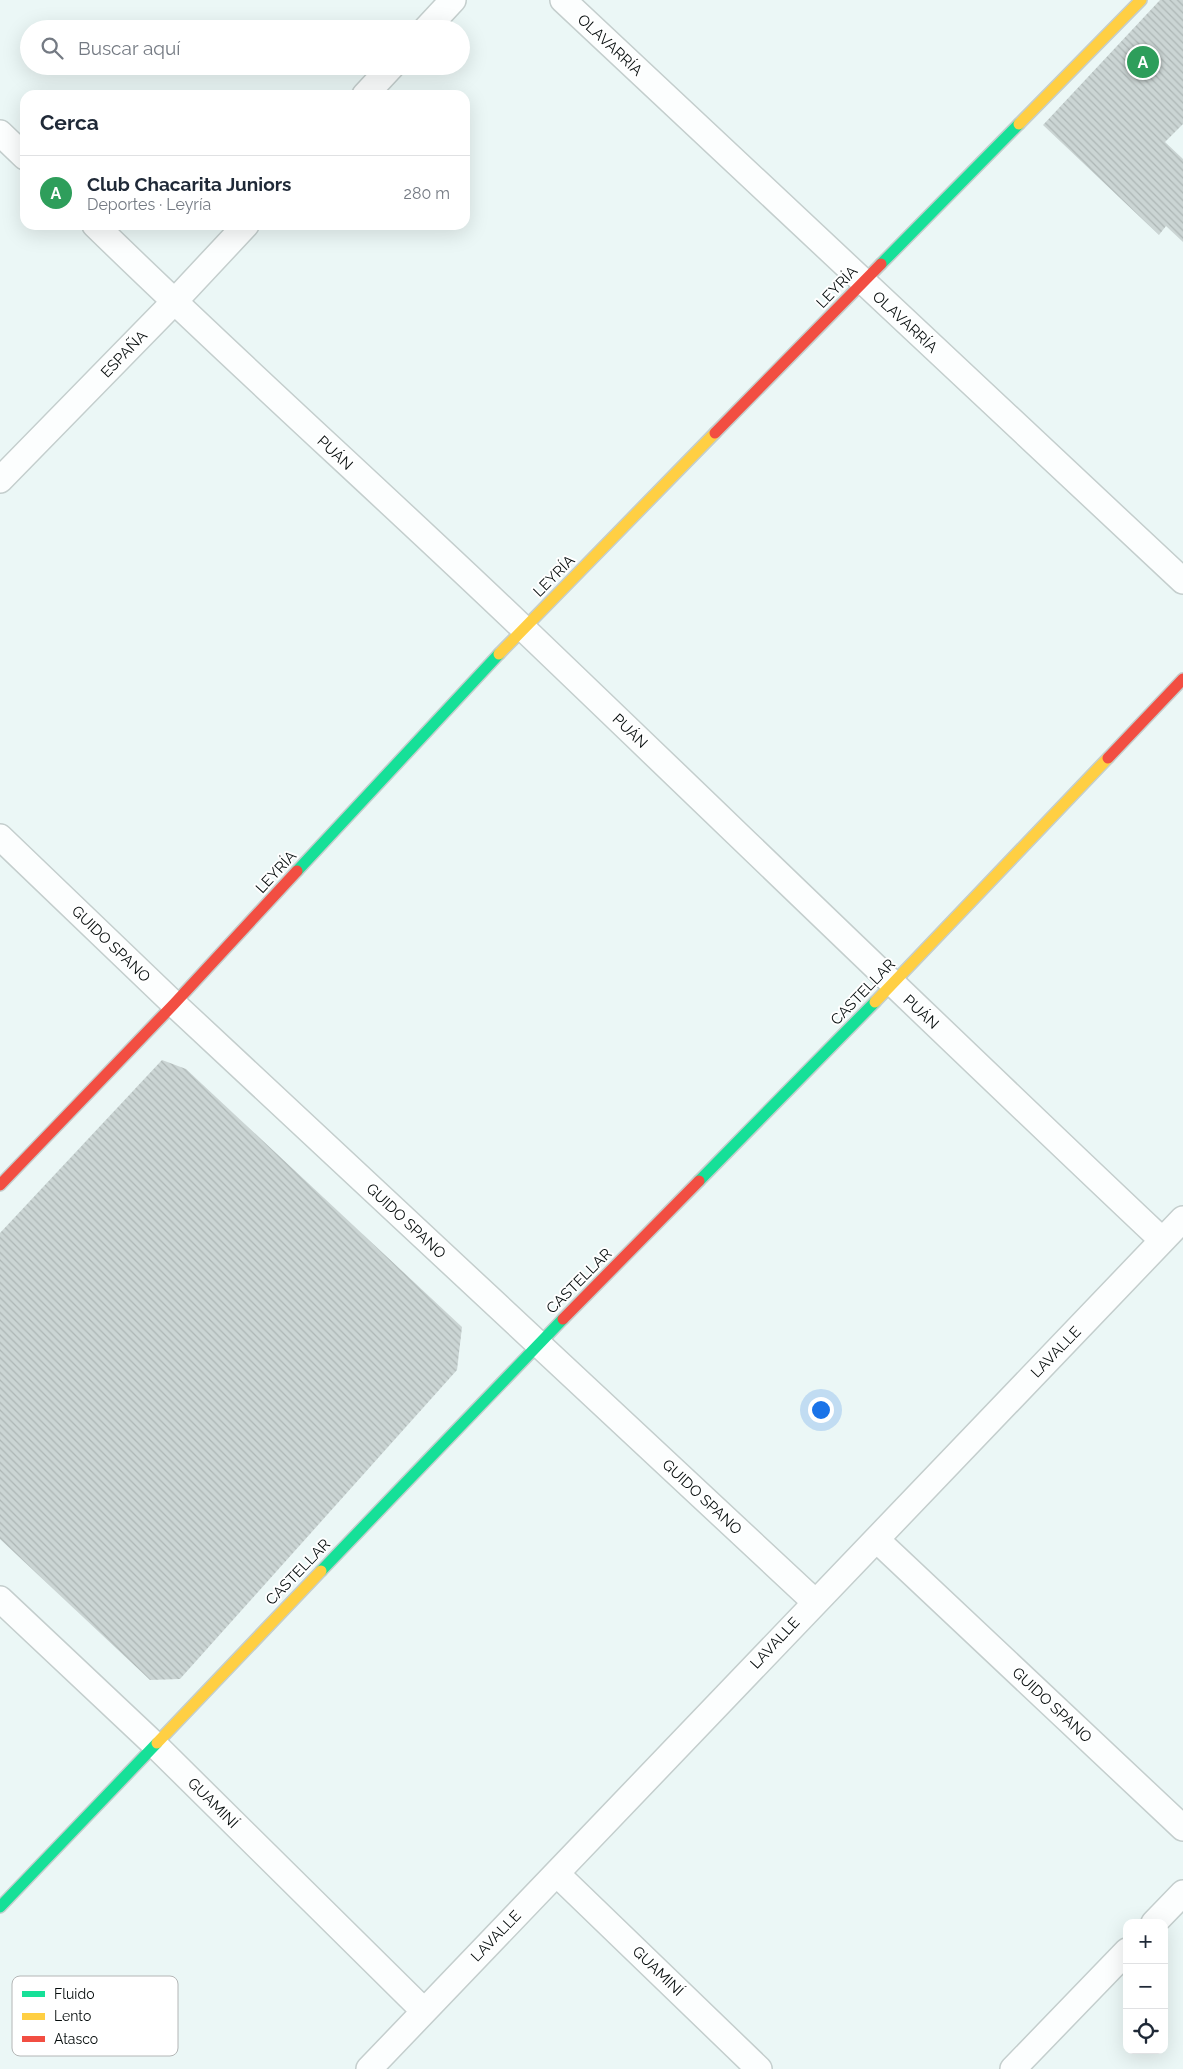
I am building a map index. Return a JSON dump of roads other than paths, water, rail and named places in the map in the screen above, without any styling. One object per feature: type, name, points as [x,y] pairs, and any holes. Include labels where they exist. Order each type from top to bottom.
[{"type":"street","points":[[434,20],[453,0]]},
{"type":"street","name":"OLAVARRÍA","points":[[563,0],[1183,581]]},
{"type":"street","name":"LEYRÍA","points":[[0,1185],[174,1004],[523,628],[1141,0]]},
{"type":"street","points":[[370,90],[384,75]]},
{"type":"street","points":[[0,133],[20,152]]},
{"type":"street","name":"PUÁN","points":[[100,230],[174,302],[523,628],[892,985],[1162,1240]]},
{"type":"street","name":"ESPAÑA","points":[[0,480],[174,302],[241,230]]},
{"type":"street","name":"CASTELLAR","points":[[0,1907],[538,1344],[892,985],[1183,679]]},
{"type":"street","name":"GUIDO SPANO","points":[[0,837],[174,1004],[815,1602]]},
{"type":"street","name":"LAVALLE","points":[[369,2069],[423,2010],[557,1874],[1183,1219]]},
{"type":"street","name":"GUIDO SPANO","points":[[877,1540],[1183,1828]]},
{"type":"street","name":"GUAMINÍ","points":[[0,1599],[154,1744],[423,2010]]},
{"type":"street","name":"GUAMINÍ","points":[[557,1874],[759,2069]]},
{"type":"street","points":[[1158,1919],[1183,1893]]},
{"type":"street","points":[[1013,2069],[1123,1955]]},
{"type":"place","name":"Club Chacarita Juniors","points":[[1143,62]]}]
